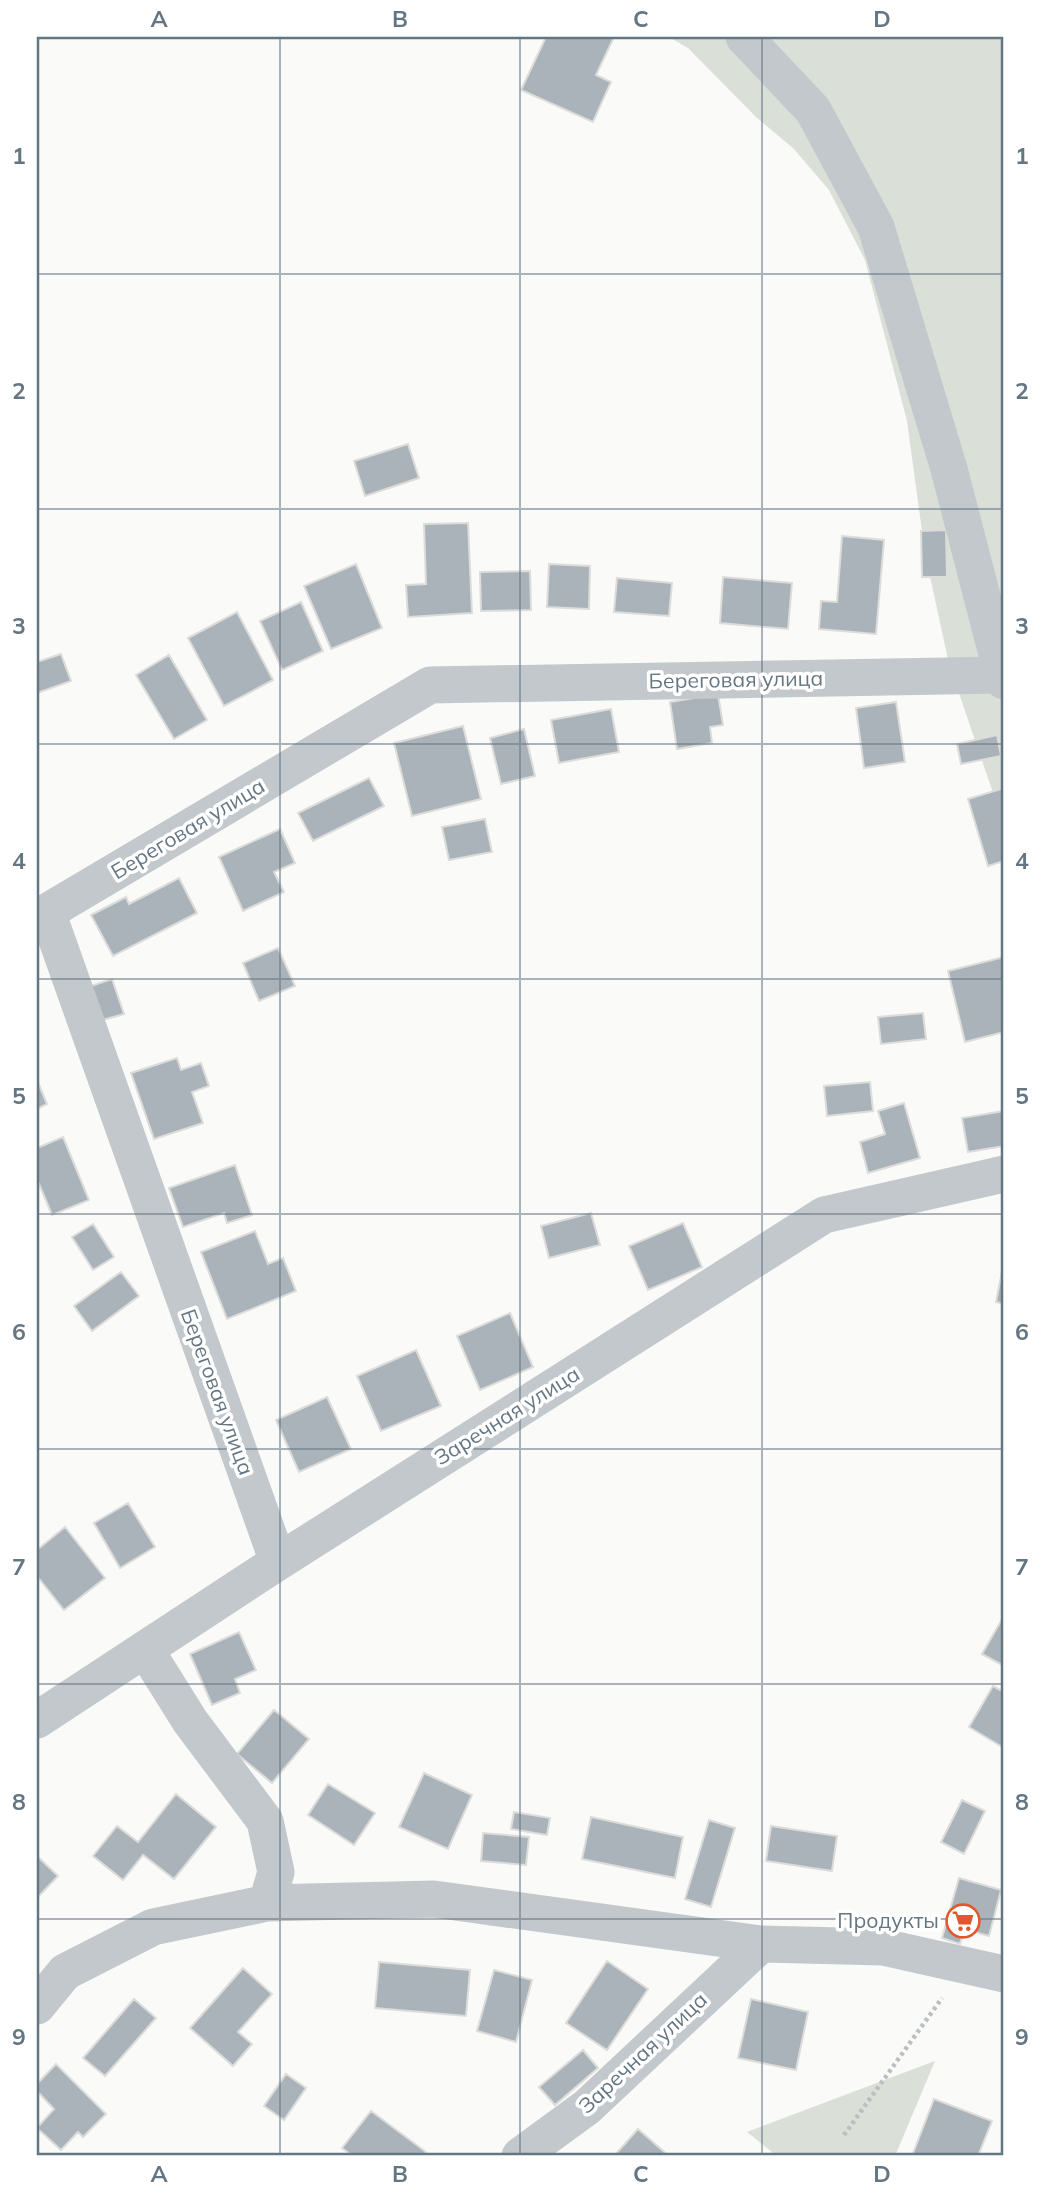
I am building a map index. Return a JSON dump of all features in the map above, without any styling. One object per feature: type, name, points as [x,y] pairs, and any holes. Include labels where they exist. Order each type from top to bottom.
[{"type":"street","name":"Береговая улица","points":[[278,1562],[42,911],[430,685],[1003,678],[949,469],[876,227],[813,110],[744,37]]},
{"type":"street","name":"Заречная улица","points":[[37,1720],[278,1562],[824,1215],[1004,1174]]},
{"type":"street","points":[[145,1649],[190,1721],[265,1821],[276,1872],[267,1903]]},
{"type":"street","points":[[37,2007],[65,1972],[153,1927],[267,1903],[434,1899],[761,1944],[883,1947],[1004,1974]]},
{"type":"street","name":"Заречная улица","points":[[520,2156],[587,2107],[761,1944]]},
{"type":"path","points":[[844,2135],[942,1997]]},
{"type":"shaded area","points":[[669,37],[1004,37],[1004,825],[949,664],[925,553],[907,421],[865,260],[829,190],[794,149],[756,117],[688,48]]},
{"type":"shaded area","points":[[935,2061],[895,2156],[777,2156],[747,2132]]},
{"type":"building","points":[[546,37],[614,37],[596,75],[611,82],[593,122],[521,90]]},
{"type":"building","points":[[408,444],[419,478],[365,496],[354,461]]},
{"type":"building","points":[[468,523],[472,613],[408,617],[406,585],[426,584],[424,524]]},
{"type":"building","points":[[946,530],[947,577],[922,577],[921,531]]},
{"type":"building","points":[[842,536],[884,540],[876,634],[819,629],[821,601],[837,602]]},
{"type":"building","points":[[356,564],[382,628],[331,649],[304,586]]},
{"type":"building","points":[[549,564],[590,566],[589,609],[547,607]]},
{"type":"building","points":[[530,571],[531,610],[481,611],[480,572]]},
{"type":"building","points":[[723,577],[792,583],[788,629],[720,623]]},
{"type":"building","points":[[617,578],[672,583],[669,616],[614,612]]},
{"type":"building","points":[[301,602],[323,651],[282,670],[260,621]]},
{"type":"building","points":[[237,612],[273,680],[224,706],[188,638]]},
{"type":"building","points":[[61,654],[71,681],[37,693],[37,662]]},
{"type":"building","points":[[169,655],[207,720],[174,739],[136,675]]},
{"type":"building","points":[[718,694],[723,725],[710,727],[712,743],[677,749],[670,702]]},
{"type":"building","points":[[896,702],[905,762],[864,768],[856,708]]},
{"type":"building","points":[[611,709],[619,752],[559,763],[551,720]]},
{"type":"building","points":[[463,726],[481,799],[412,816],[394,743]]},
{"type":"building","points":[[524,729],[535,776],[501,784],[490,738]]},
{"type":"building","points":[[997,735],[1001,756],[961,764],[957,744]]},
{"type":"building","points":[[369,778],[384,806],[313,841],[298,813]]},
{"type":"building","points":[[1004,788],[1004,861],[988,866],[968,799]]},
{"type":"building","points":[[485,819],[492,852],[449,860],[442,827]]},
{"type":"building","points":[[280,829],[295,863],[274,872],[284,892],[243,911],[219,857]]},
{"type":"building","points":[[179,878],[197,913],[113,956],[91,915],[126,897],[129,904]]},
{"type":"building","points":[[278,948],[295,986],[259,1001],[243,963]]},
{"type":"building","points":[[1004,957],[1004,1032],[965,1042],[948,971]]},
{"type":"building","points":[[112,979],[124,1014],[99,1021],[88,987]]},
{"type":"building","points":[[923,1013],[926,1039],[881,1044],[878,1017]]},
{"type":"building","points":[[177,1058],[181,1070],[201,1063],[209,1086],[192,1092],[203,1123],[154,1139],[131,1073]]},
{"type":"building","points":[[37,1080],[47,1104],[37,1109]]},
{"type":"building","points":[[870,1082],[873,1111],[827,1116],[824,1086]]},
{"type":"building","points":[[904,1103],[920,1158],[868,1173],[860,1142],[885,1134],[878,1111]]},
{"type":"building","points":[[1004,1111],[1004,1146],[968,1152],[962,1118]]},
{"type":"building","points":[[63,1137],[89,1200],[52,1215],[37,1179],[37,1148]]},
{"type":"building","points":[[235,1165],[252,1215],[227,1223],[224,1213],[183,1227],[169,1188]]},
{"type":"building","points":[[591,1213],[600,1245],[549,1258],[541,1226]]},
{"type":"building","points":[[683,1223],[702,1267],[648,1290],[629,1246]]},
{"type":"building","points":[[93,1224],[114,1257],[93,1270],[72,1237]]},
{"type":"building","points":[[255,1231],[268,1264],[283,1258],[296,1291],[227,1319],[201,1252]]},
{"type":"building","points":[[1004,1261],[1004,1304],[996,1302]]},
{"type":"building","points":[[121,1272],[139,1296],[92,1331],[74,1306]]},
{"type":"building","points":[[510,1313],[533,1367],[480,1390],[457,1336]]},
{"type":"building","points":[[416,1350],[441,1406],[381,1431],[357,1376]]},
{"type":"building","points":[[327,1397],[351,1449],[299,1472],[276,1420]]},
{"type":"building","points":[[128,1503],[155,1547],[120,1568],[94,1523]]},
{"type":"building","points":[[65,1527],[105,1578],[64,1610],[37,1576],[37,1550]]},
{"type":"building","points":[[1001,1621],[1004,1623],[1004,1666],[982,1654]]},
{"type":"building","points":[[239,1632],[256,1670],[235,1679],[240,1693],[212,1705],[190,1654]]},
{"type":"building","points":[[993,1686],[1004,1692],[1004,1748],[969,1727]]},
{"type":"building","points":[[274,1710],[309,1739],[272,1783],[237,1754]]},
{"type":"building","points":[[424,1773],[472,1795],[448,1849],[399,1827]]},
{"type":"building","points":[[328,1784],[375,1813],[354,1845],[308,1815]]},
{"type":"building","points":[[176,1794],[216,1827],[174,1879],[143,1855],[123,1880],[93,1856],[117,1826],[138,1842]]},
{"type":"building","points":[[962,1800],[985,1811],[964,1854],[941,1842]]},
{"type":"building","points":[[514,1812],[550,1818],[547,1835],[511,1829]]},
{"type":"building","points":[[591,1817],[683,1837],[675,1878],[582,1859]]},
{"type":"building","points":[[709,1820],[735,1828],[711,1907],[685,1899]]},
{"type":"building","points":[[771,1826],[837,1836],[832,1871],[766,1861]]},
{"type":"building","points":[[483,1833],[529,1837],[526,1865],[481,1861]]},
{"type":"building","points":[[37,1856],[58,1876],[37,1898]]},
{"type":"building","points":[[959,1878],[1001,1890],[989,1936],[964,1929],[960,1944],[942,1938]]},
{"type":"building","points":[[607,1961],[648,1989],[607,2050],[566,2023]]},
{"type":"building","points":[[379,1962],[470,1970],[466,2016],[375,2008]]},
{"type":"building","points":[[243,1968],[272,1994],[238,2032],[252,2044],[233,2066],[190,2028]]},
{"type":"building","points":[[494,1970],[532,1980],[516,2042],[477,2031]]},
{"type":"building","points":[[134,1999],[156,2018],[105,2076],[83,2058]]},
{"type":"building","points":[[751,1999],[808,2012],[796,2070],[738,2058]]},
{"type":"building","points":[[583,2050],[598,2068],[555,2105],[539,2087]]},
{"type":"building","points":[[56,2064],[106,2114],[83,2137],[78,2132],[61,2150],[37,2128],[54,2109],[37,2091],[37,2084]]},
{"type":"building","points":[[286,2074],[306,2088],[284,2120],[264,2106]]},
{"type":"building","points":[[934,2099],[992,2121],[978,2156],[912,2156]]},
{"type":"building","points":[[371,2111],[426,2152],[422,2156],[353,2156],[342,2148]]},
{"type":"building","points":[[638,2129],[669,2156],[614,2156]]},
{"type":"place","name":"Продукты","points":[[963,1921]]}]
